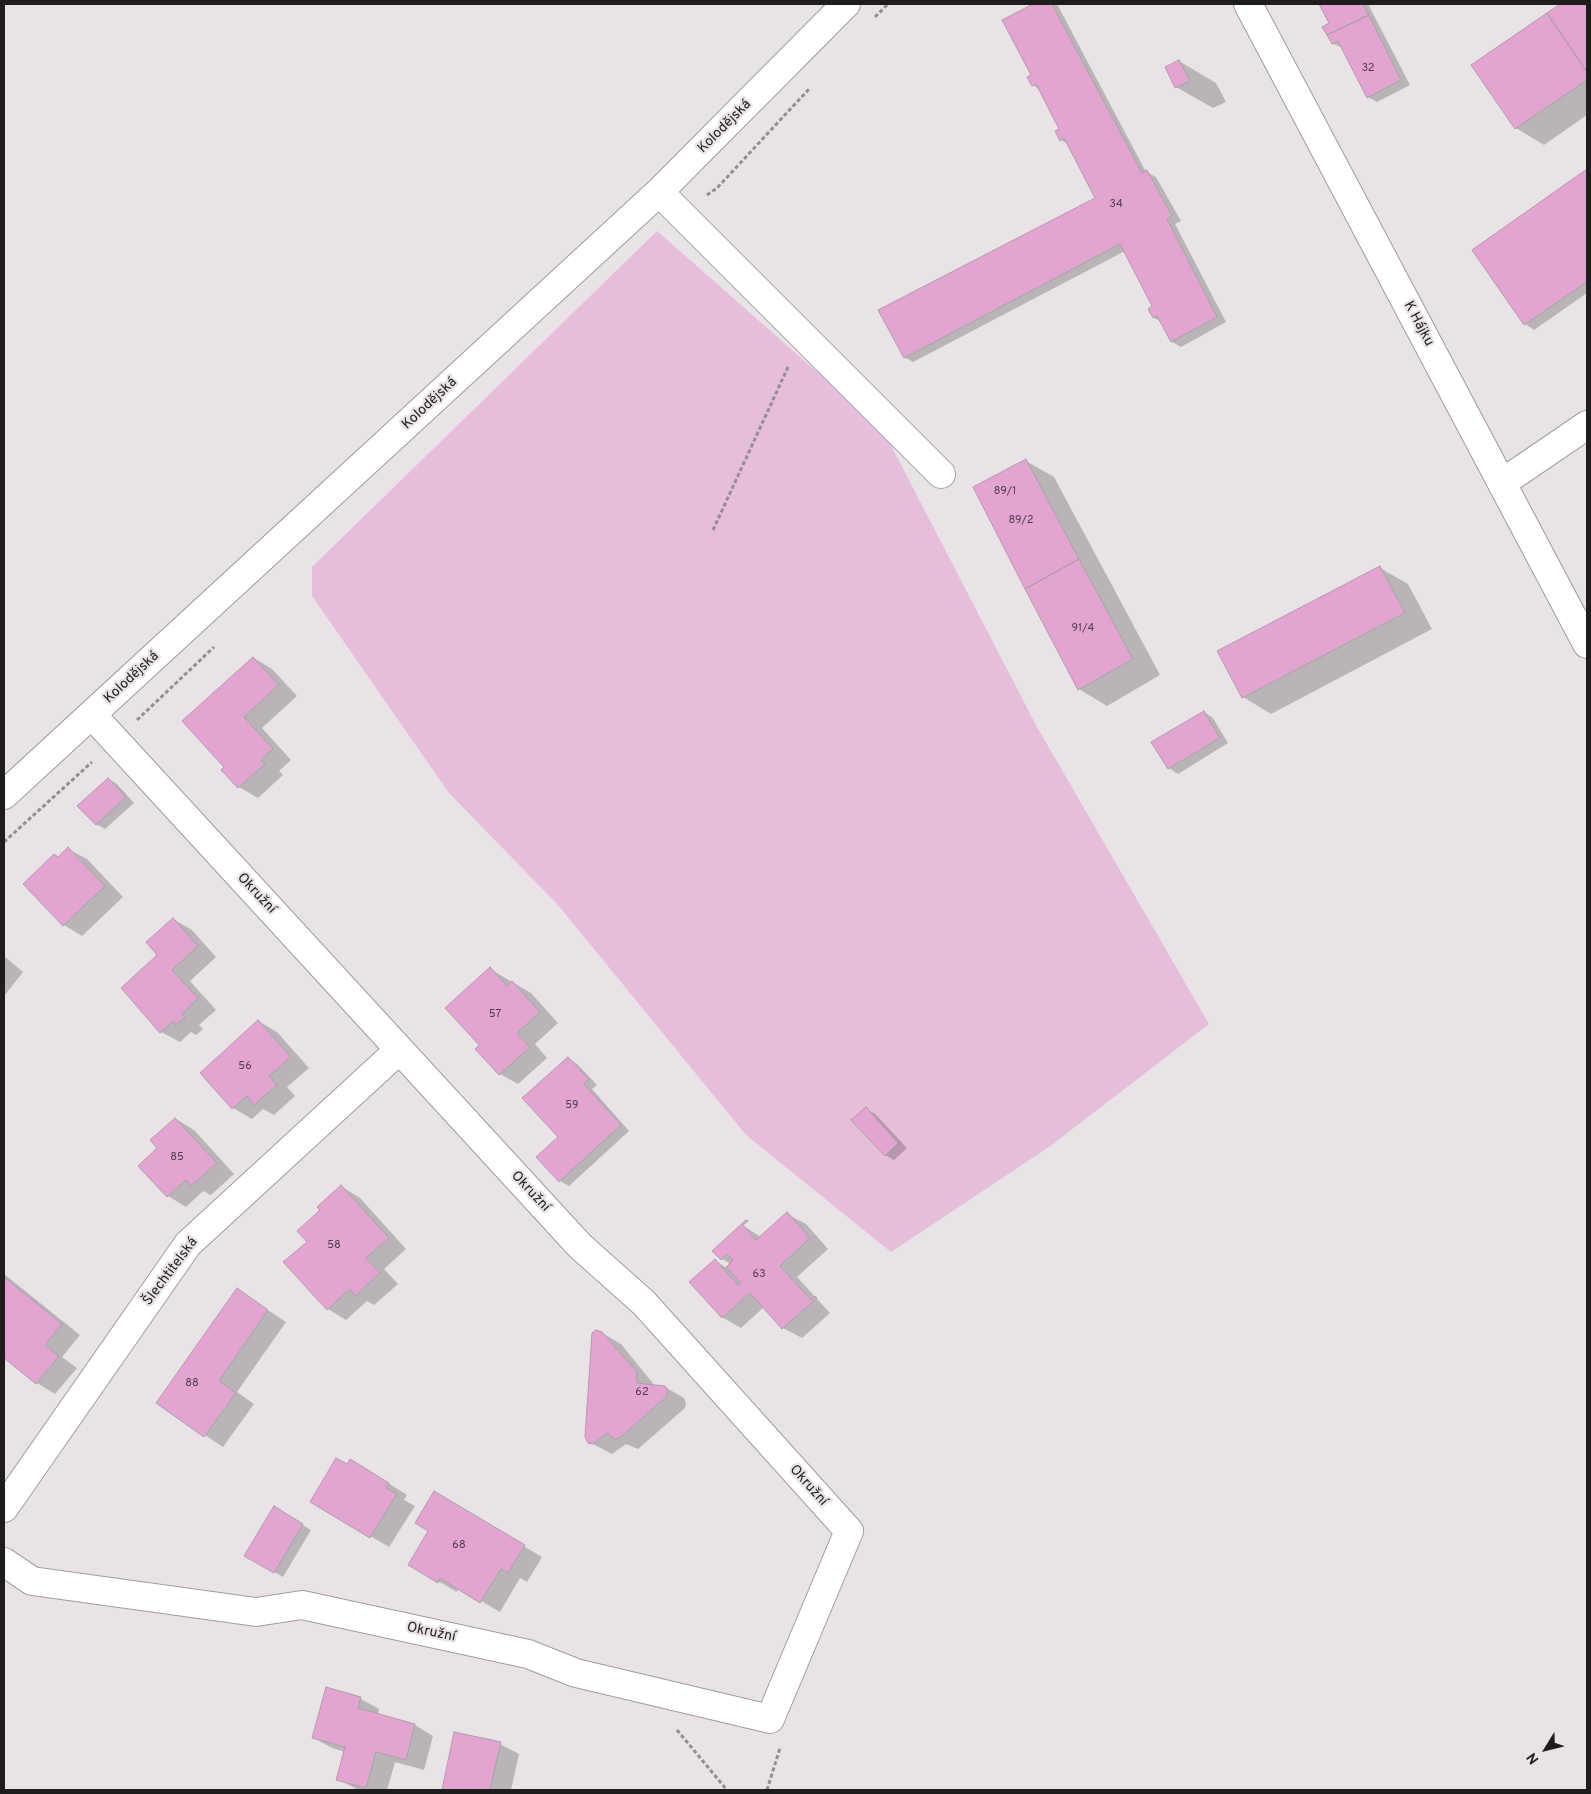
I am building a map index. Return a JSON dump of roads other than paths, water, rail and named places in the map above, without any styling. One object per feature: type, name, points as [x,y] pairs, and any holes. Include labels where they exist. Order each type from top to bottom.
[{"type":"street","name":"Kolodějská","points":[[4,795],[659,192],[846,4]]},
{"type":"street","name":"K Hájku","points":[[1248,4],[1587,644]]},
{"type":"street","points":[[659,192],[941,474]]},
{"type":"street","points":[[1502,483],[1587,425]]},
{"type":"street","name":"Okružní","points":[[4,1562],[32,1581],[256,1612],[302,1605],[528,1654],[576,1673],[659,1700],[770,1719],[849,1531],[644,1303],[580,1246],[92,715]]},
{"type":"street","name":"Šlechtitelská","points":[[4,1508],[188,1244],[399,1050]]}]
